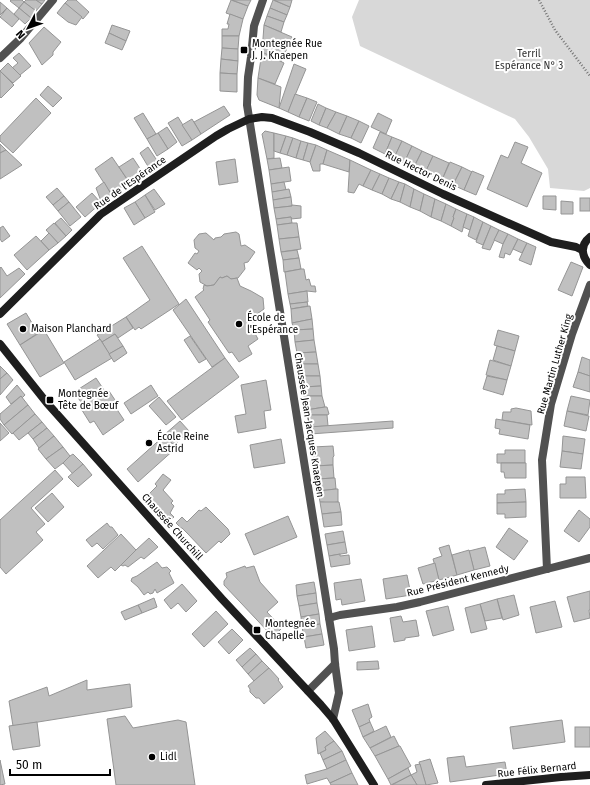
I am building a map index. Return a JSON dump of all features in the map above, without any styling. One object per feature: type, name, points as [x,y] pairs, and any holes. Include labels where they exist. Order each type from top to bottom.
[{"type":"street","points":[[0,58],[21,38],[52,0]]},
{"type":"street","name":"Chaussée Jean-Jacques Knaepen","points":[[263,0],[254,26],[248,77],[247,105],[334,649],[334,664],[339,693],[333,719]]},
{"type":"street","name":"Rue Hector Denis","points":[[249,119],[262,117],[272,118],[310,132],[359,153],[443,194],[551,242],[576,247],[582,250]]},
{"type":"street","name":"Rue de l'Espérance","points":[[0,314],[101,214],[228,128],[249,119]]},
{"type":"street","points":[[590,237],[587,239],[582,250],[586,261],[590,265]]},
{"type":"street","name":"Rue Martin Luther King","points":[[547,569],[542,460],[543,453],[551,404],[572,334],[590,285]]},
{"type":"street","name":"Chaussée Churchill","points":[[0,344],[47,403],[222,599],[333,719],[374,785]]},
{"type":"street","name":"Rue Président Kennedy","points":[[329,618],[420,602],[590,558]]},
{"type":"street","points":[[308,691],[334,664]]},
{"type":"street","name":"Rue Félix Bernard","points":[[486,785],[590,775]]},
{"type":"path","points":[[539,0],[555,30],[590,76]]},
{"type":"green space","name":"Terril Espérance N° 3","points":[[359,0],[590,0],[590,188],[584,191],[550,188],[548,169],[529,137],[515,119],[360,46],[352,17]]},
{"type":"building","points":[[22,0],[24,2],[19,8],[10,1]]},
{"type":"building","points":[[26,0],[36,0],[42,4],[36,11],[24,2]]},
{"type":"building","points":[[36,0],[45,0],[42,4]]},
{"type":"building","points":[[68,0],[76,0],[89,12],[83,19],[65,3]]},
{"type":"building","points":[[231,0],[248,6],[243,19],[226,13]]},
{"type":"building","points":[[232,0],[251,0],[248,6]]},
{"type":"building","points":[[273,0],[290,7],[287,15],[270,8]]},
{"type":"building","points":[[274,0],[292,0],[290,7]]},
{"type":"building","points":[[0,2],[7,8],[0,15]]},
{"type":"building","points":[[24,2],[36,11],[31,18],[19,8]]},
{"type":"building","points":[[65,3],[82,17],[76,25],[68,22],[57,13]]},
{"type":"building","points":[[7,8],[19,19],[12,27],[0,17]]},
{"type":"building","points":[[19,8],[31,18],[25,24],[14,14]]},
{"type":"building","points":[[270,8],[287,15],[284,22],[267,16]]},
{"type":"building","points":[[230,14],[243,19],[239,36],[222,36],[222,29],[228,29],[229,24],[227,24]]},
{"type":"building","points":[[267,16],[284,22],[281,32],[264,25]]},
{"type":"building","points":[[112,25],[130,31],[126,41],[109,33]]},
{"type":"building","points":[[264,25],[292,37],[281,62],[262,52]]},
{"type":"building","points":[[44,27],[61,42],[53,52],[53,55],[42,65],[29,43]]},
{"type":"building","points":[[109,33],[126,41],[122,50],[105,43]]},
{"type":"building","points":[[222,36],[239,36],[238,49],[222,48]]},
{"type":"building","points":[[222,48],[238,49],[238,61],[221,59]]},
{"type":"building","points":[[262,52],[284,63],[275,84],[258,78]]},
{"type":"building","points":[[19,53],[31,66],[20,75],[12,68],[18,63],[13,58]]},
{"type":"building","points":[[221,59],[238,61],[237,74],[220,73]]},
{"type":"building","points":[[8,63],[21,76],[13,83],[0,71]]},
{"type":"building","points":[[294,64],[306,69],[288,112],[279,108]]},
{"type":"building","points":[[0,71],[14,85],[1,98],[0,97]]},
{"type":"building","points":[[220,73],[237,74],[237,92],[220,91]]},
{"type":"building","points":[[258,78],[281,87],[279,108],[259,100],[257,95]]},
{"type":"building","points":[[48,86],[62,98],[53,107],[40,95]]},
{"type":"building","points":[[295,94],[307,98],[299,117],[288,112]]},
{"type":"building","points":[[36,98],[51,113],[13,153],[0,141],[0,136]]},
{"type":"building","points":[[307,98],[317,102],[309,121],[299,117]]},
{"type":"building","points":[[318,104],[326,108],[319,125],[311,121]]},
{"type":"building","points":[[224,106],[230,115],[201,134],[194,122]]},
{"type":"building","points":[[326,108],[336,112],[327,128],[319,125]]},
{"type":"building","points":[[336,112],[347,116],[339,134],[327,128]]},
{"type":"building","points":[[143,113],[156,134],[147,139],[134,118]]},
{"type":"building","points":[[378,113],[392,120],[386,134],[371,127]]},
{"type":"building","points":[[347,116],[359,121],[351,138],[339,134]]},
{"type":"building","points":[[178,117],[192,140],[182,146],[168,123]]},
{"type":"building","points":[[192,119],[201,134],[192,140],[182,125]]},
{"type":"building","points":[[359,121],[369,126],[361,143],[351,138]]},
{"type":"building","points":[[167,127],[177,142],[168,149],[158,133]]},
{"type":"building","points":[[265,131],[274,133],[274,158],[267,159],[262,134]]},
{"type":"building","points":[[380,132],[392,137],[385,154],[373,148]]},
{"type":"building","points":[[158,133],[168,149],[157,156],[147,139]]},
{"type":"building","points":[[274,133],[286,136],[280,153],[274,151]]},
{"type":"building","points":[[286,136],[293,138],[287,155],[280,153]]},
{"type":"building","points":[[392,137],[402,141],[394,158],[385,154]]},
{"type":"building","points":[[293,138],[301,141],[296,158],[287,155]]},
{"type":"building","points":[[301,141],[308,143],[303,160],[296,158]]},
{"type":"building","points":[[402,141],[412,146],[404,163],[394,158]]},
{"type":"building","points":[[515,142],[528,147],[521,163],[542,173],[527,207],[487,189],[501,155],[508,158]]},
{"type":"building","points":[[308,143],[316,145],[310,162],[303,160]]},
{"type":"building","points":[[0,144],[6,150],[0,153]]},
{"type":"building","points":[[316,145],[327,150],[323,164],[320,164],[320,171],[313,171],[310,162]]},
{"type":"building","points":[[412,146],[422,151],[414,167],[404,163]]},
{"type":"building","points":[[148,147],[158,162],[149,168],[140,153]]},
{"type":"building","points":[[6,150],[22,165],[0,179],[0,153]]},
{"type":"building","points":[[327,150],[350,160],[349,172],[323,164]]},
{"type":"building","points":[[422,151],[433,156],[425,173],[414,167]]},
{"type":"building","points":[[433,156],[449,163],[442,180],[425,173]]},
{"type":"building","points":[[112,157],[129,182],[111,194],[95,169]]},
{"type":"building","points":[[133,158],[143,173],[129,182],[119,167]]},
{"type":"building","points":[[280,158],[282,168],[269,170],[267,159]]},
{"type":"building","points":[[235,159],[238,182],[219,185],[216,162]]},
{"type":"building","points":[[350,160],[371,170],[363,186],[359,184],[354,193],[348,192]]},
{"type":"building","points":[[450,162],[462,167],[453,185],[442,180]]},
{"type":"building","points":[[289,167],[291,181],[271,184],[269,170]]},
{"type":"building","points":[[462,167],[472,172],[464,190],[453,185]]},
{"type":"building","points":[[371,170],[380,174],[372,190],[363,186]]},
{"type":"building","points":[[472,171],[484,176],[476,195],[464,190]]},
{"type":"building","points":[[380,174],[389,178],[382,194],[372,190]]},
{"type":"building","points":[[389,178],[399,182],[391,199],[382,194]]},
{"type":"building","points":[[104,182],[111,194],[101,201],[96,188]]},
{"type":"building","points":[[284,182],[286,190],[272,192],[271,184]]},
{"type":"building","points":[[399,182],[405,184],[400,202],[391,199]]},
{"type":"building","points":[[405,184],[414,189],[410,207],[400,202]]},
{"type":"building","points":[[57,188],[64,196],[53,205],[46,197]]},
{"type":"building","points":[[154,189],[165,204],[155,210],[145,195]]},
{"type":"building","points":[[289,189],[291,197],[273,200],[272,192]]},
{"type":"building","points":[[414,189],[424,194],[420,211],[410,207]]},
{"type":"building","points":[[92,193],[101,203],[85,217],[76,207]]},
{"type":"building","points":[[424,194],[435,199],[431,217],[420,211]]},
{"type":"building","points":[[145,195],[155,212],[145,218],[135,202]]},
{"type":"building","points":[[64,196],[69,202],[58,211],[53,205]]},
{"type":"building","points":[[543,196],[556,196],[556,210],[543,209]]},
{"type":"building","points":[[291,197],[292,206],[274,208],[273,200]]},
{"type":"building","points":[[580,198],[590,198],[590,211],[580,211]]},
{"type":"building","points":[[435,199],[446,204],[441,221],[431,217]]},
{"type":"building","points":[[561,201],[573,202],[573,214],[561,214]]},
{"type":"building","points":[[69,202],[81,217],[70,226],[58,211]]},
{"type":"building","points":[[135,202],[145,218],[134,225],[124,208]]},
{"type":"building","points":[[446,204],[456,209],[451,226],[441,221]]},
{"type":"building","points":[[292,205],[301,206],[301,218],[291,219],[291,217],[276,219],[274,208]]},
{"type":"building","points":[[456,209],[467,214],[462,232],[451,226]]},
{"type":"building","points":[[467,214],[474,217],[470,230],[463,227]]},
{"type":"building","points":[[291,217],[292,223],[277,225],[276,219]]},
{"type":"building","points":[[474,217],[483,222],[476,240],[468,236]]},
{"type":"building","points":[[61,218],[72,230],[66,236],[55,223]]},
{"type":"building","points":[[483,222],[491,226],[483,245],[476,242]]},
{"type":"building","points":[[54,223],[66,236],[58,243],[46,230]]},
{"type":"building","points":[[297,223],[299,237],[279,239],[277,225]]},
{"type":"building","points":[[3,226],[10,236],[2,242],[0,239],[0,228]]},
{"type":"building","points":[[491,226],[499,230],[490,250],[482,248]]},
{"type":"building","points":[[499,230],[508,234],[503,244],[494,240]]},
{"type":"building","points":[[236,232],[239,234],[241,246],[245,245],[255,252],[248,262],[244,263],[245,269],[238,278],[231,279],[227,276],[222,278],[220,277],[214,285],[207,286],[200,282],[199,274],[202,271],[199,268],[197,270],[188,263],[195,253],[197,254],[199,251],[195,248],[194,240],[199,234],[206,233],[214,240],[215,238],[221,237],[224,234]]},
{"type":"building","points":[[49,233],[58,243],[49,250],[41,241]]},
{"type":"building","points":[[508,234],[518,239],[510,255],[505,253],[504,258],[499,257],[503,244]]},
{"type":"building","points":[[36,236],[49,250],[27,270],[14,255]]},
{"type":"building","points":[[299,237],[301,249],[281,252],[279,239]]},
{"type":"building","points":[[518,239],[527,243],[522,253],[513,249]]},
{"type":"building","points":[[527,243],[536,247],[531,265],[519,260]]},
{"type":"building","points":[[142,246],[179,304],[141,329],[139,327],[135,330],[126,317],[150,300],[123,258]]},
{"type":"building","points":[[297,250],[299,258],[283,260],[281,252]]},
{"type":"building","points":[[299,258],[301,269],[284,272],[283,260]]},
{"type":"building","points":[[571,262],[583,267],[572,296],[558,290]]},
{"type":"building","points":[[1,267],[7,276],[19,268],[25,274],[0,298],[0,268]]},
{"type":"building","points":[[304,269],[306,280],[309,279],[311,286],[315,286],[316,292],[307,291],[288,294],[285,272]]},
{"type":"building","points":[[227,276],[231,279],[237,278],[240,286],[263,298],[264,309],[254,316],[256,321],[253,322],[255,326],[252,328],[258,339],[248,346],[252,354],[239,362],[232,352],[229,353],[208,322],[210,320],[195,297],[204,290],[204,285],[214,285],[220,277],[222,278]]},
{"type":"building","points":[[307,291],[308,302],[290,304],[288,294]]},
{"type":"building","points":[[186,299],[225,358],[212,367],[173,310]]},
{"type":"building","points":[[307,302],[308,306],[291,309],[290,304]]},
{"type":"building","points":[[310,306],[312,319],[292,323],[291,309]]},
{"type":"building","name":"Maison Planchard","points":[[26,313],[38,333],[20,345],[7,324]]},
{"type":"building","points":[[126,317],[133,328],[118,338],[115,334],[102,342],[97,335]]},
{"type":"building","points":[[312,319],[313,329],[294,330],[292,323]]},
{"type":"building","points":[[313,329],[314,340],[295,342],[294,330]]},
{"type":"building","points":[[44,330],[64,363],[40,377],[20,345]]},
{"type":"building","points":[[498,330],[519,336],[515,351],[494,345]]},
{"type":"building","points":[[115,334],[123,346],[109,354],[102,342]]},
{"type":"building","points":[[190,336],[206,359],[199,363],[184,340]]},
{"type":"building","points":[[100,339],[112,358],[75,380],[64,362]]},
{"type":"building","points":[[314,340],[316,352],[297,353],[295,342]]},
{"type":"building","points":[[123,346],[127,353],[114,362],[109,354]]},
{"type":"building","points":[[497,346],[515,351],[511,366],[493,360]]},
{"type":"building","points":[[316,352],[318,364],[299,364],[297,353]]},
{"type":"building","points":[[582,357],[590,360],[590,376],[578,372]]},
{"type":"building","points":[[225,358],[239,377],[182,420],[167,401]]},
{"type":"building","points":[[490,360],[511,366],[507,380],[486,375]]},
{"type":"building","points":[[299,364],[318,364],[320,376],[301,376]]},
{"type":"building","points":[[0,366],[7,373],[0,379]]},
{"type":"building","points":[[578,372],[590,376],[590,392],[573,387]]},
{"type":"building","points":[[7,373],[13,380],[0,395],[0,379]]},
{"type":"building","points":[[301,376],[320,376],[321,386],[303,387]]},
{"type":"building","points":[[487,376],[507,380],[503,395],[483,389]]},
{"type":"building","points":[[96,378],[106,393],[109,391],[117,403],[114,405],[124,420],[103,435],[94,421],[90,423],[80,407],[83,405],[74,392]]},
{"type":"building","points":[[266,380],[271,410],[264,411],[266,428],[238,433],[235,416],[246,414],[241,385]]},
{"type":"building","points":[[17,385],[25,395],[22,398],[21,396],[11,404],[6,397]]},
{"type":"building","points":[[151,385],[158,396],[131,414],[124,403]]},
{"type":"building","points":[[321,386],[322,396],[304,396],[303,387]]},
{"type":"building","points":[[21,396],[28,405],[4,425],[0,419],[0,414]]},
{"type":"building","points":[[304,396],[322,396],[325,407],[306,410]]},
{"type":"building","points":[[571,396],[590,400],[588,415],[567,411]]},
{"type":"building","points":[[159,397],[176,417],[166,425],[149,406]]},
{"type":"building","points":[[28,405],[35,414],[12,434],[4,425]]},
{"type":"building","points":[[327,407],[329,414],[327,415],[307,415],[306,410]]},
{"type":"building","points":[[516,408],[531,411],[532,425],[502,420],[503,412],[511,412],[511,409]]},
{"type":"building","points":[[567,411],[589,416],[586,431],[564,426]]},
{"type":"building","points":[[35,414],[42,422],[19,440],[13,433]]},
{"type":"building","points":[[307,415],[327,415],[328,426],[309,427]]},
{"type":"building","points":[[496,419],[530,425],[528,439],[499,434],[500,429],[495,428]]},
{"type":"building","points":[[180,421],[189,431],[174,446],[164,435]]},
{"type":"building","points":[[393,421],[393,428],[310,434],[309,427]]},
{"type":"building","points":[[42,422],[47,428],[33,439],[28,433]]},
{"type":"building","points":[[0,423],[9,433],[0,441]]},
{"type":"building","points":[[47,428],[54,436],[39,448],[33,439]]},
{"type":"building","points":[[165,435],[176,448],[138,482],[127,469]]},
{"type":"building","points":[[54,436],[63,447],[46,459],[38,449]]},
{"type":"building","points":[[563,436],[585,439],[583,454],[562,451]]},
{"type":"building","points":[[281,439],[285,463],[254,468],[250,445]]},
{"type":"building","points":[[333,446],[333,465],[315,466],[312,447]]},
{"type":"building","points":[[63,447],[70,456],[55,469],[46,459]]},
{"type":"building","points":[[505,450],[525,450],[525,463],[497,463],[497,454],[505,454]]},
{"type":"building","points":[[562,451],[583,454],[581,469],[560,467]]},
{"type":"building","points":[[73,454],[83,464],[73,474],[63,463]]},
{"type":"building","points":[[501,463],[526,463],[526,478],[505,478],[504,472],[501,472]]},
{"type":"building","points":[[83,464],[92,475],[78,487],[68,477]]},
{"type":"building","points":[[333,465],[334,478],[317,479],[315,466]]},
{"type":"building","points":[[55,470],[63,479],[31,508],[45,524],[36,532],[43,540],[6,574],[0,567],[0,520]]},
{"type":"building","points":[[163,474],[171,480],[163,490],[173,501],[171,503],[174,506],[170,513],[174,517],[168,523],[145,498],[157,486],[155,484]]},
{"type":"building","points":[[566,477],[585,477],[586,498],[560,498],[560,484],[566,484]]},
{"type":"building","points":[[335,478],[336,489],[318,491],[317,479]]},
{"type":"building","points":[[338,489],[338,502],[320,502],[318,491]]},
{"type":"building","points":[[525,489],[526,502],[497,503],[497,494],[505,494],[505,490]]},
{"type":"building","points":[[52,493],[64,507],[48,522],[35,508]]},
{"type":"building","points":[[320,502],[339,502],[341,512],[322,514]]},
{"type":"building","points":[[526,502],[526,517],[505,518],[505,514],[497,514],[497,503]]},
{"type":"building","points":[[206,507],[228,529],[230,534],[221,543],[219,541],[206,553],[176,523],[182,517],[187,522],[199,510],[201,511]]},
{"type":"building","points":[[579,510],[590,519],[590,527],[579,542],[564,531]]},
{"type":"building","points":[[341,512],[342,525],[324,527],[322,514]]},
{"type":"building","points":[[288,516],[297,537],[254,555],[245,534]]},
{"type":"building","points":[[107,523],[118,535],[103,549],[97,543],[92,547],[86,540]]},
{"type":"building","points":[[509,528],[528,541],[514,560],[496,547]]},
{"type":"building","points":[[343,531],[345,542],[327,545],[325,534]]},
{"type":"building","points":[[121,534],[136,550],[115,571],[111,567],[98,578],[87,566]]},
{"type":"building","points":[[149,538],[158,547],[144,559],[141,557],[128,567],[121,565],[136,550]]},
{"type":"building","points":[[345,542],[347,553],[329,556],[327,545]]},
{"type":"building","points":[[449,545],[457,575],[439,580],[433,559],[442,556],[439,548]]},
{"type":"building","points":[[485,547],[490,566],[474,570],[469,551]]},
{"type":"building","points":[[469,550],[474,570],[457,575],[452,555]]},
{"type":"building","points":[[340,554],[340,556],[349,555],[350,564],[331,567],[329,556]]},
{"type":"building","points":[[157,562],[162,568],[167,567],[171,571],[169,573],[174,583],[157,593],[155,589],[153,593],[150,594],[148,592],[144,595],[131,581],[132,578]]},
{"type":"building","points":[[435,563],[439,580],[423,584],[418,568]]},
{"type":"building","points":[[245,566],[246,568],[254,566],[260,582],[278,602],[267,612],[282,628],[273,637],[224,585],[224,581],[227,577],[226,573]]},
{"type":"building","points":[[407,575],[411,595],[386,599],[383,579]]},
{"type":"building","points":[[361,579],[365,601],[342,605],[341,599],[336,600],[334,583]]},
{"type":"building","points":[[314,582],[316,593],[297,596],[296,585]]},
{"type":"building","points":[[182,584],[197,601],[186,612],[178,603],[171,609],[164,600]]},
{"type":"building","points":[[590,591],[590,618],[574,622],[567,597]]},
{"type":"building","points":[[316,593],[317,603],[299,606],[297,596]]},
{"type":"building","points":[[514,595],[519,615],[503,620],[497,599]]},
{"type":"building","points":[[154,598],[157,607],[142,613],[138,605]]},
{"type":"building","points":[[497,599],[502,618],[485,621],[480,604]]},
{"type":"building","points":[[555,601],[562,627],[536,633],[530,607]]},
{"type":"building","points":[[317,603],[319,614],[301,617],[299,606]]},
{"type":"building","points":[[480,604],[487,629],[471,633],[465,608]]},
{"type":"building","points":[[138,605],[142,613],[125,620],[121,612]]},
{"type":"building","points":[[448,606],[454,630],[433,636],[426,611]]},
{"type":"building","points":[[216,611],[228,624],[204,647],[192,634]]},
{"type":"building","points":[[319,614],[320,624],[302,627],[301,617]]},
{"type":"building","points":[[401,616],[403,622],[416,620],[419,636],[405,638],[405,640],[394,642],[390,618]]},
{"type":"building","points":[[320,624],[322,634],[304,637],[302,627]]},
{"type":"building","points":[[372,626],[375,647],[349,651],[346,630]]},
{"type":"building","points":[[232,629],[243,640],[229,654],[218,642]]},
{"type":"building","points":[[322,634],[324,645],[306,648],[304,637]]},
{"type":"building","points":[[250,648],[256,654],[242,667],[236,660]]},
{"type":"building","points":[[256,654],[262,661],[248,674],[242,667]]},
{"type":"building","points":[[262,661],[269,668],[254,681],[248,674]]},
{"type":"building","points":[[378,661],[379,669],[357,670],[357,662]]},
{"type":"building","points":[[269,668],[279,679],[278,680],[283,687],[264,704],[259,698],[256,698],[250,692],[248,686]]},
{"type":"building","points":[[87,680],[87,690],[130,684],[132,707],[13,726],[9,701],[47,687],[49,696]]},
{"type":"building","points":[[368,704],[372,717],[369,719],[370,722],[359,727],[352,710]]},
{"type":"building","name":"Lidl","points":[[125,716],[133,728],[178,720],[186,722],[195,785],[116,785],[107,719]]},
{"type":"building","points":[[562,720],[565,742],[513,749],[510,727]]},
{"type":"building","points":[[37,722],[40,746],[13,750],[9,726]]},
{"type":"building","points":[[370,722],[374,731],[363,737],[359,727]]},
{"type":"building","points":[[386,726],[391,737],[370,748],[363,737]]},
{"type":"building","points":[[575,727],[590,727],[590,747],[575,747]]},
{"type":"building","points":[[325,731],[334,741],[325,747],[326,750],[318,754],[316,738]]},
{"type":"building","points":[[394,736],[399,746],[375,756],[370,748]]},
{"type":"building","points":[[334,741],[342,751],[323,760],[320,753],[326,750],[325,747]]},
{"type":"building","points":[[399,746],[411,766],[388,779],[375,756]]},
{"type":"building","points":[[342,751],[346,760],[327,769],[323,760]]},
{"type":"building","points":[[464,756],[466,767],[505,762],[507,774],[450,782],[447,758]]},
{"type":"building","points":[[430,759],[438,783],[426,785],[419,762]]},
{"type":"building","points":[[0,760],[5,784],[0,785]]},
{"type":"building","points":[[346,760],[352,773],[330,783],[327,778],[307,784],[305,775],[327,769]]},
{"type":"building","points":[[420,764],[426,785],[417,785],[411,775],[417,772],[415,765]]},
{"type":"building","points":[[408,768],[411,775],[391,785],[388,779]]},
{"type":"building","points":[[352,773],[358,785],[331,785],[330,783]]},
{"type":"building","points":[[411,775],[417,785],[392,785]]},
{"type":"place","name":"Montegnée Rue J. J. Knaepen","points":[[244,50]]},
{"type":"place","name":"École de l'Espérance","points":[[239,324]]},
{"type":"place","name":"Maison Planchard","points":[[23,329]]},
{"type":"place","name":"Montegnée Tête de Bœuf","points":[[50,400]]},
{"type":"place","name":"École Reine Astrid","points":[[149,443]]},
{"type":"place","name":"Montegnée Chapelle","points":[[257,630]]},
{"type":"place","name":"Lidl","points":[[152,757]]}]
